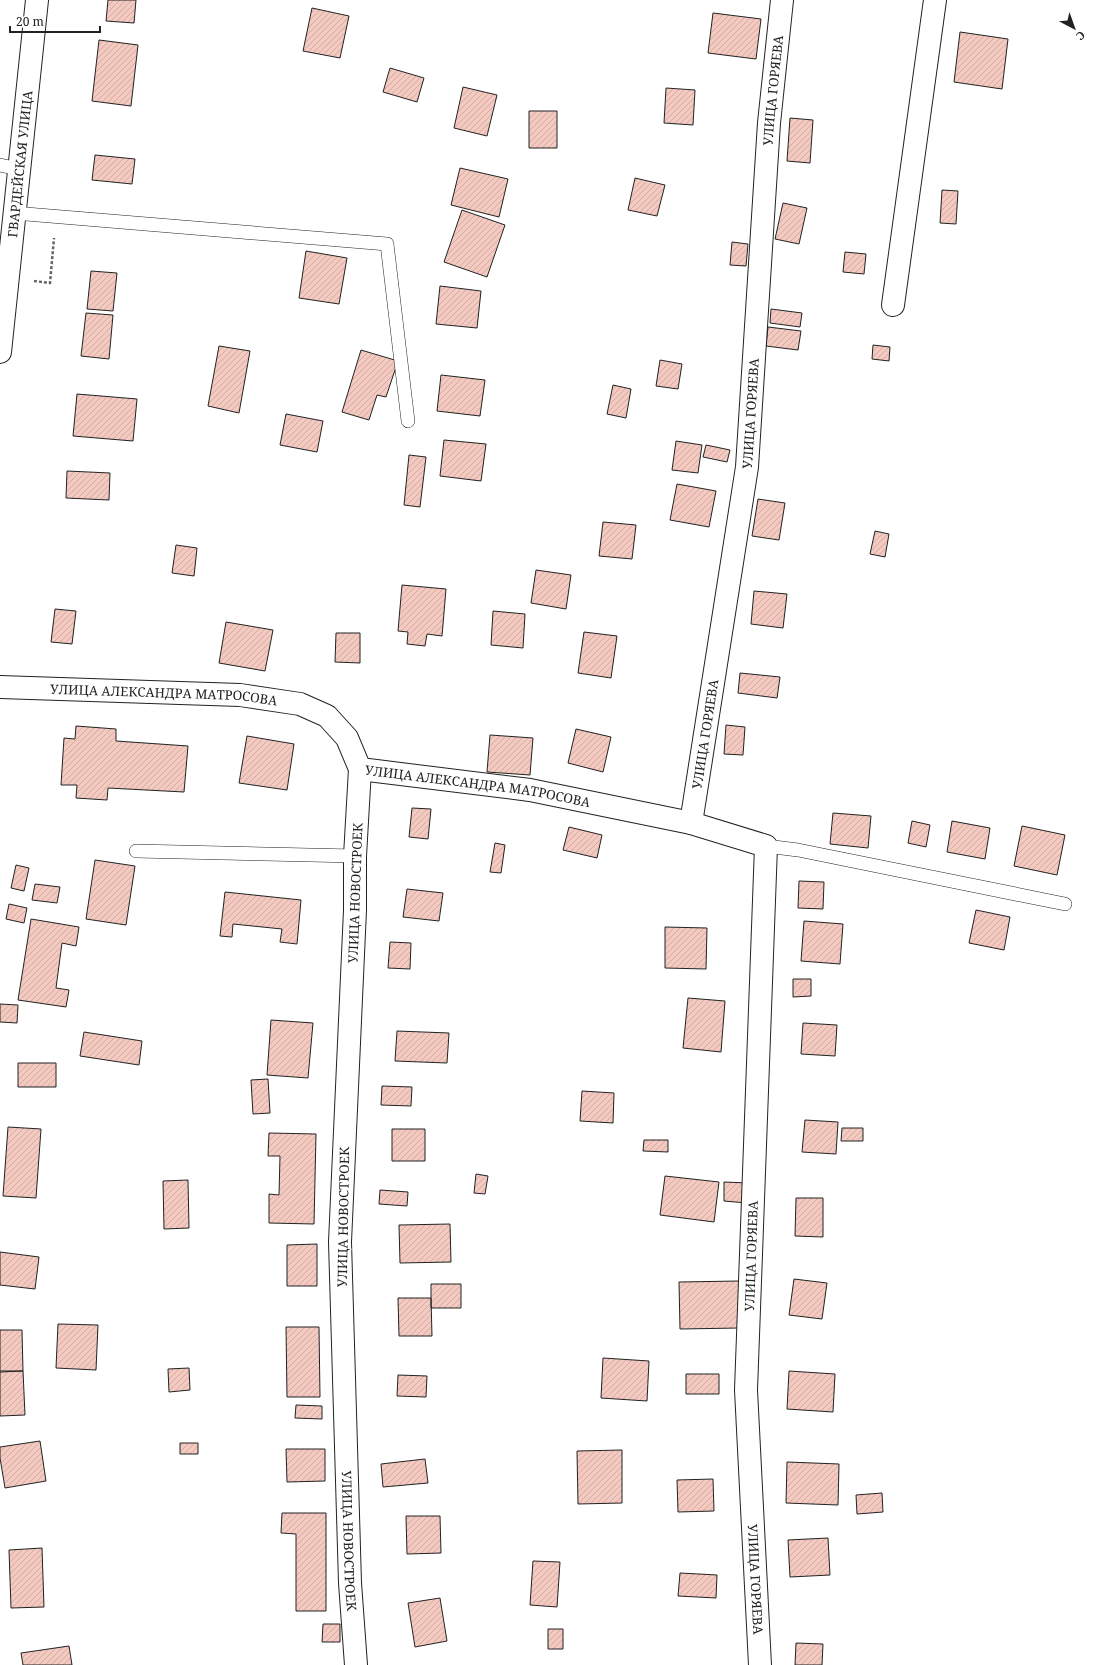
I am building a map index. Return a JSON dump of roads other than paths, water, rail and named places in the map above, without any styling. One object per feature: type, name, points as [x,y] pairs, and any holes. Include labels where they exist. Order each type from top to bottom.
[{"type":"street","name":"ГВАРДЕЙСКАЯ УЛИЦА","points":[[0,352],[14,212],[9,167],[37,0]]},
{"type":"street","name":"УЛИЦА ГОРЯЕВА","points":[[691,823],[747,467],[769,123],[782,0]]},
{"type":"street","points":[[893,305],[935,0]]},
{"type":"street","name":"УЛИЦА АЛЕКСАНДРА МАТРОСОВА","points":[[0,687],[240,695],[300,704],[327,716],[347,738],[360,769],[530,790],[691,823],[766,846]]},
{"type":"street","name":"УЛИЦА НОВОСТРОЕК","points":[[356,1665],[350,1583],[340,1242],[355,910],[355,856],[360,769]]},
{"type":"street","name":"УЛИЦА ГОРЯЕВА","points":[[760,1665],[746,1390],[766,846]]},
{"type":"lane","points":[[14,212],[387,244],[408,421]]},
{"type":"lane","points":[[766,846],[798,850],[1065,904]]},
{"type":"lane","points":[[136,851],[355,856]]}]
